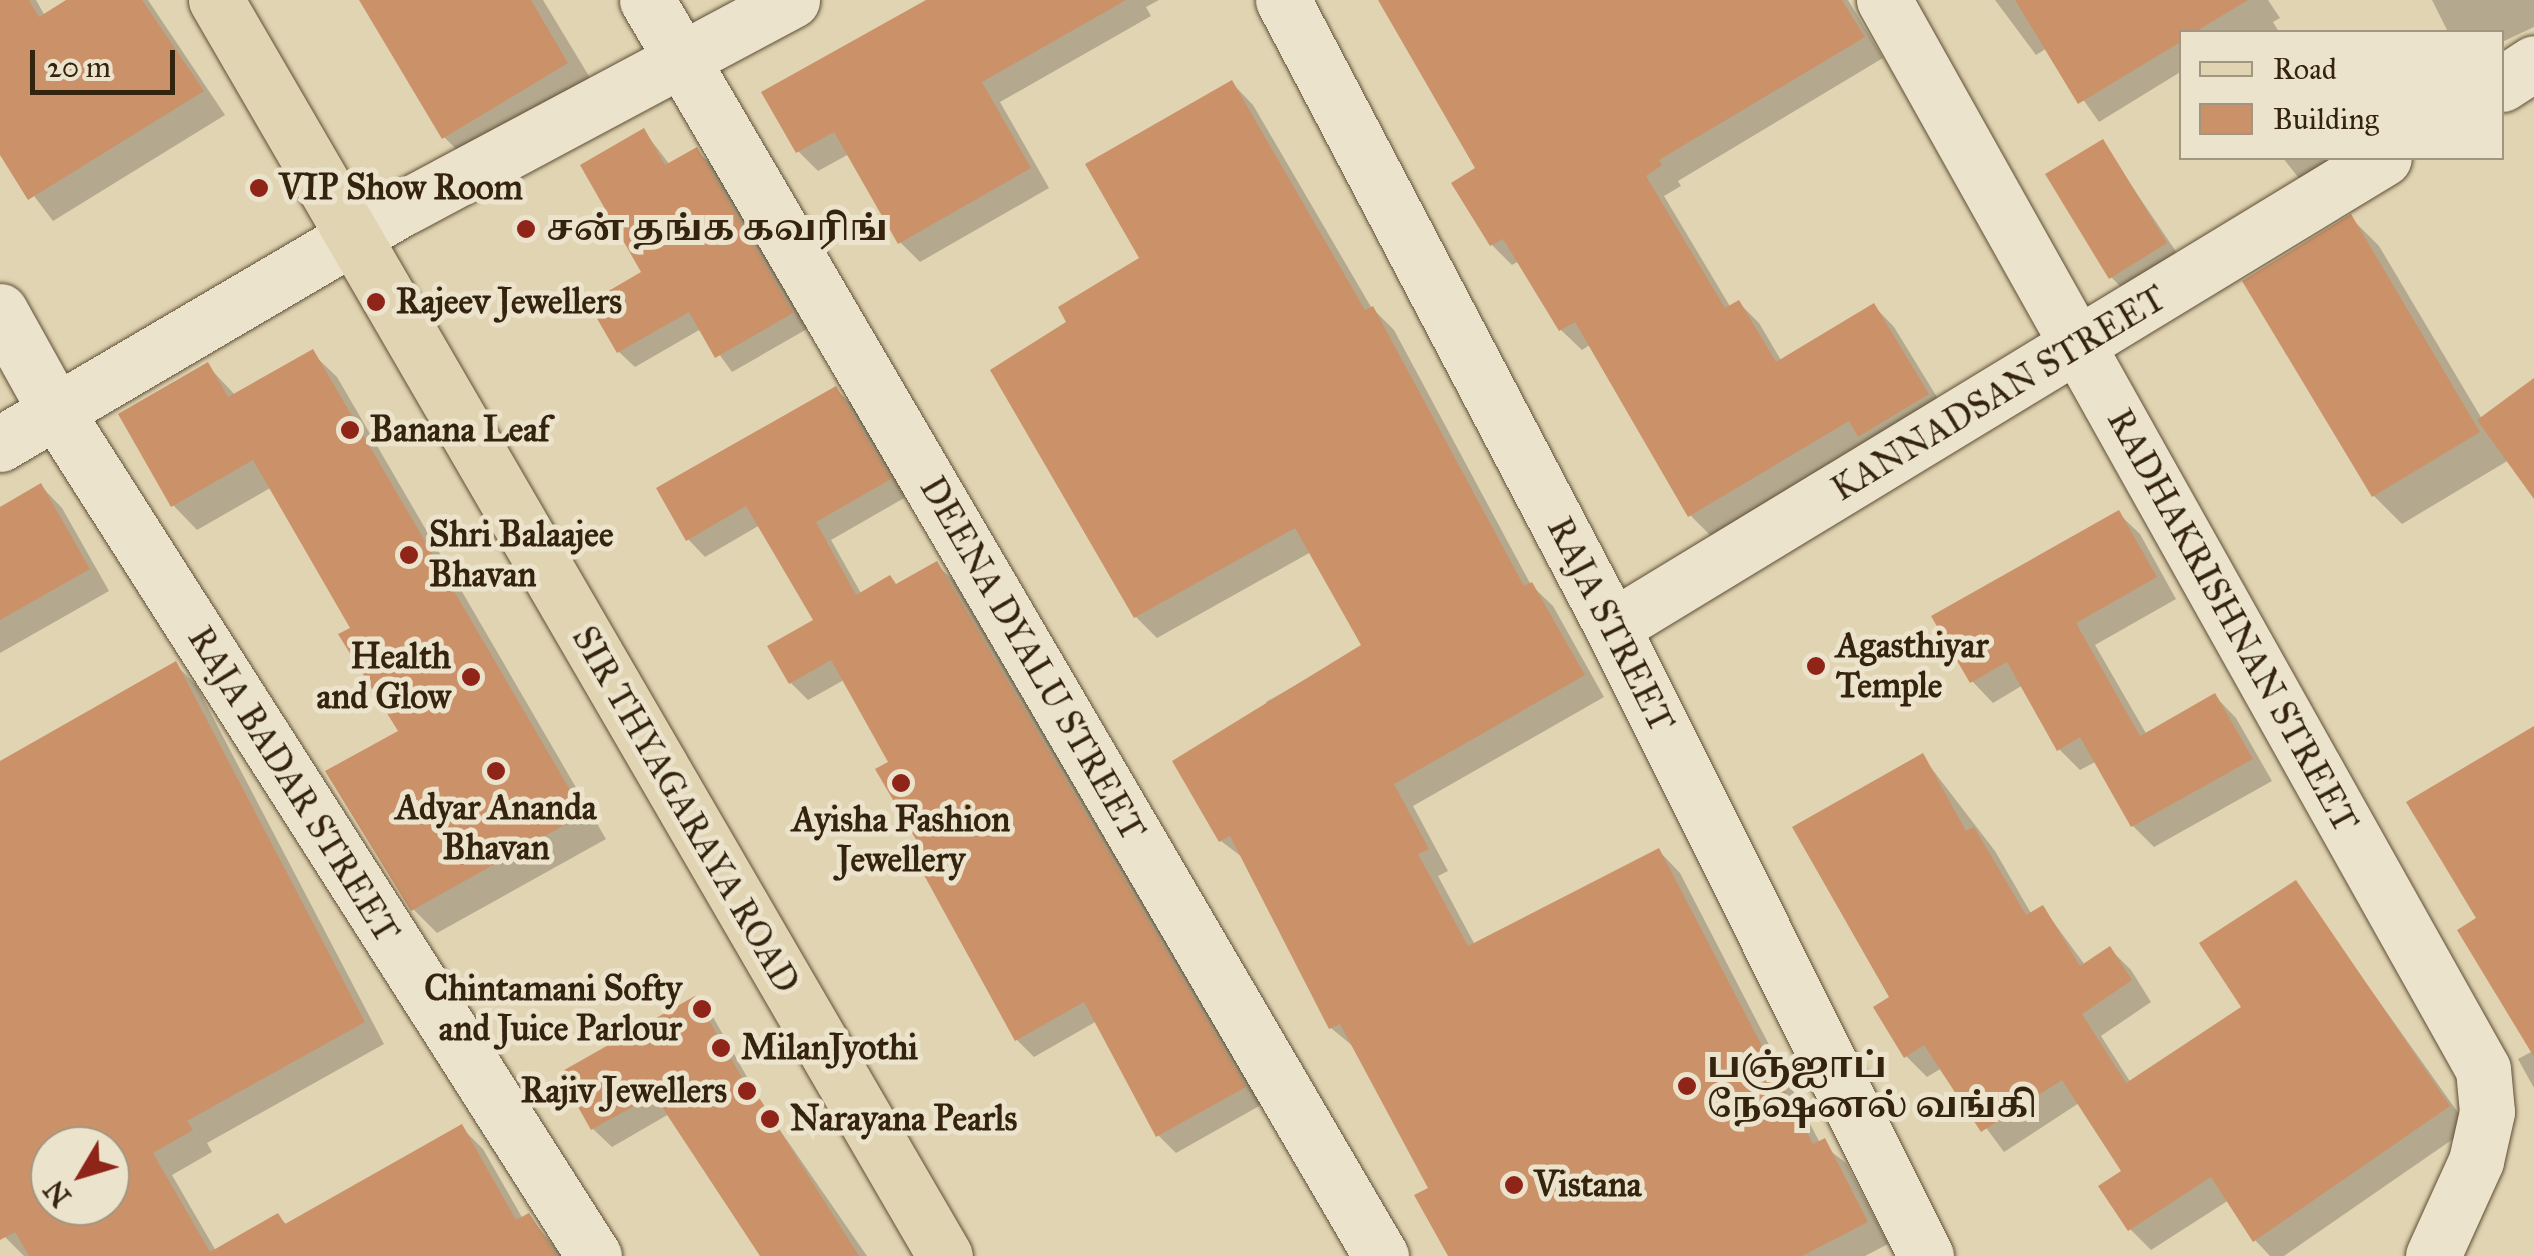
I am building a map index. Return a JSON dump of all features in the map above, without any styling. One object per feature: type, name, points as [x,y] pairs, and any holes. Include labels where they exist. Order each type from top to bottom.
[{"type":"main road","name":"SIR THYAGARAYA ROAD","points":[[216,0],[350,238],[945,1256]]},
{"type":"street","name":"DEENA DYALU STREET","points":[[647,0],[1381,1256]]},
{"type":"street","points":[[0,444],[350,238],[684,62],[792,0]]},
{"type":"street","name":"RAJA STREET","points":[[1283,0],[1612,627],[1926,1256]]},
{"type":"street","name":"RADHAKRISHNAN STREET","points":[[1884,0],[2483,1069],[2487,1112],[2476,1161],[2433,1256]]},
{"type":"street","points":[[2504,83],[2534,63]]},
{"type":"street","name":"KANNADSAN STREET","points":[[1612,627],[2080,348],[2381,160]]},
{"type":"street","name":"RAJA BADAR STREET","points":[[0,311],[55,410],[594,1256]]},
{"type":"building","points":[[0,0],[29,0],[39,17],[66,0],[142,0],[204,91],[28,200],[0,155]]},
{"type":"building","points":[[359,0],[531,0],[568,63],[442,139]]},
{"type":"building","points":[[926,0],[1126,0],[982,82],[1031,168],[898,244],[834,132],[796,153],[761,92]]},
{"type":"building","points":[[1378,0],[1842,0],[1865,37],[1659,160],[1662,165],[1646,176],[1725,308],[1739,300],[1776,362],[1874,303],[1929,394],[1858,437],[1849,421],[1688,517],[1575,322],[1559,331],[1503,239],[1490,246],[1451,183],[1475,168]]},
{"type":"building","points":[[2015,0],[2248,0],[2198,30],[2179,30],[2179,43],[2078,104]]},
{"type":"building","points":[[1232,80],[1365,310],[1373,306],[1524,586],[1532,582],[1585,675],[1394,784],[1429,849],[1418,854],[1468,946],[1659,848],[1813,1144],[1825,1138],[1868,1222],[1802,1256],[1448,1256],[1414,1195],[1428,1188],[1340,1024],[1329,1029],[1230,836],[1219,842],[1172,761],[1361,645],[1295,528],[1134,618],[990,370],[1066,322],[1058,307],[1139,258],[1085,164]]},
{"type":"building","points":[[644,128],[665,165],[697,147],[793,313],[715,358],[689,312],[617,353],[588,303],[641,272],[580,165]]},
{"type":"building","points":[[2103,139],[2167,243],[2109,279],[2045,174]]},
{"type":"building","points":[[2351,214],[2480,432],[2372,497],[2242,281]]},
{"type":"building","points":[[313,349],[584,814],[411,911],[325,771],[398,731],[338,634],[350,628],[253,460],[171,507],[118,414],[208,362],[228,397]]},
{"type":"building","points":[[2534,378],[2534,499],[2477,420]]},
{"type":"building","points":[[836,386],[891,479],[816,522],[856,595],[890,575],[896,584],[937,561],[1246,1087],[1156,1137],[1084,1002],[1015,1041],[913,855],[922,850],[875,769],[888,762],[831,660],[789,684],[767,646],[813,620],[746,506],[686,541],[656,488]]},
{"type":"building","points":[[41,483],[90,569],[0,620],[0,507]]},
{"type":"building","points":[[2119,510],[2157,577],[2076,623],[2140,736],[2215,693],[2253,759],[2131,827],[2080,737],[2057,751],[2007,662],[1970,683],[1931,616]]},
{"type":"building","points":[[176,661],[365,1022],[187,1121],[193,1130],[153,1153],[210,1252],[278,1213],[285,1224],[462,1124],[516,1220],[529,1213],[557,1256],[29,1256],[15,1232],[0,1240],[0,761]]},
{"type":"building","points":[[2534,726],[2534,1057],[2457,930],[2476,918],[2406,802]]},
{"type":"building","points":[[1923,753],[1966,831],[1974,827],[2026,915],[2043,905],[2080,966],[2110,946],[2132,980],[2082,1014],[2126,1083],[2241,1007],[2199,943],[2296,880],[2450,1106],[2253,1242],[2211,1177],[2128,1231],[2098,1186],[2121,1171],[2062,1080],[1981,1132],[1924,1045],[1904,1058],[1873,1007],[1889,997],[1792,827]]},
{"type":"building","points":[[695,996],[756,1102],[760,1099],[859,1256],[760,1256],[654,1095],[591,1130],[559,1073]]},
{"type":"place","name":"VIP Show Room","points":[[259,188]]},
{"type":"place","name":"சன் தங்க கவரிங்","points":[[526,229]]},
{"type":"place","name":"Rajeev Jewellers","points":[[376,302]]},
{"type":"place","name":"Banana Leaf","points":[[350,430]]},
{"type":"place","name":"Shri Balaajee Bhavan","points":[[409,555]]},
{"type":"place","name":"Agasthiyar Temple","points":[[1816,666]]},
{"type":"place","name":"Health and Glow","points":[[471,677]]},
{"type":"place","name":"Adyar Ananda Bhavan","points":[[496,771]]},
{"type":"place","name":"Ayisha Fashion Jewellery","points":[[901,783]]},
{"type":"place","name":"Chintamani Softy and Juice Parlour","points":[[702,1009]]},
{"type":"place","name":"MilanJyothi","points":[[721,1048]]},
{"type":"place","name":"பஞ்ஐாப் நேஷனல் வங்கி","points":[[1687,1086]]},
{"type":"place","name":"Rajiv Jewellers","points":[[747,1091]]},
{"type":"place","name":"Narayana Pearls","points":[[770,1119]]},
{"type":"place","name":"Vistana","points":[[1514,1185]]}]
